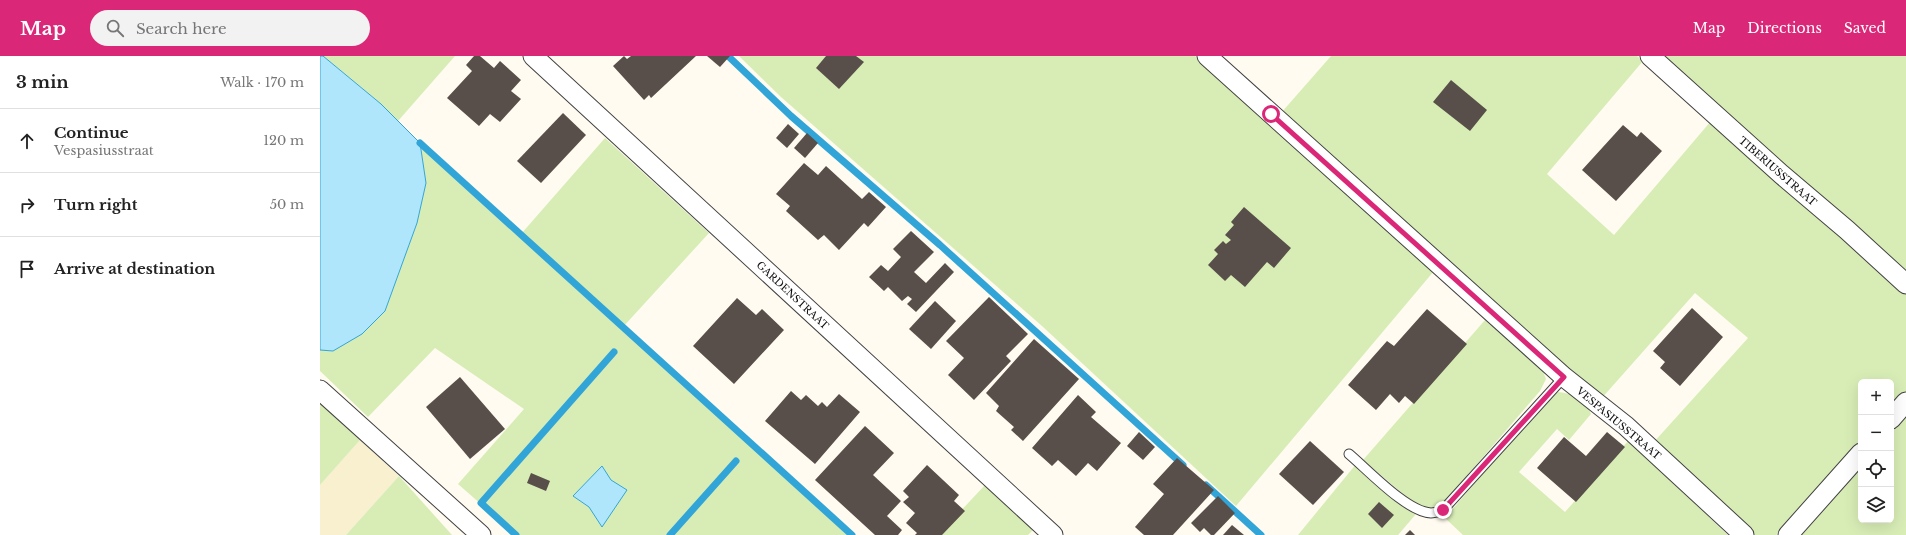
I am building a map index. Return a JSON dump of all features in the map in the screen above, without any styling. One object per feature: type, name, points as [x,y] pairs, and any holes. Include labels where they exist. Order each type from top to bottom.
[{"type":"street","name":"GARDENSTRAAT","points":[[533,56],[1053,535]]},
{"type":"street","name":"VESPASIUSSTRAAT","points":[[1207,56],[1564,377],[1626,426],[1744,535]]},
{"type":"street","name":"TIBERIUSSTRAAT","points":[[1650,56],[1906,284]]},
{"type":"street","points":[[320,390],[481,535]]},
{"type":"street","points":[[1894,416],[1906,402]]},
{"type":"street","points":[[1788,535],[1858,455]]},
{"type":"lane","points":[[1349,454],[1408,505],[1420,511],[1433,514],[1443,510],[1564,377]]},
{"type":"shaded area","points":[[360,440],[399,476],[346,535],[320,535],[320,485]]},
{"type":"green space","points":[[323,56],[455,56],[398,121],[381,104]]},
{"type":"green space","points":[[739,56],[1195,56],[1434,271],[1236,506],[1042,326],[781,97]]},
{"type":"green space","points":[[1331,56],[1637,56],[1643,61],[1547,174],[1614,235],[1711,121],[1906,294],[1906,391],[1894,405],[1894,379],[1858,379],[1858,445],[1782,531],[1776,535],[1751,535],[1653,443],[1748,338],[1695,293],[1601,399],[1281,113]]},
{"type":"green space","points":[[1663,56],[1906,56],[1906,273]]},
{"type":"green space","points":[[605,138],[709,233],[623,327],[852,535],[516,535],[458,484],[524,409],[435,348],[368,417],[320,371],[320,350],[333,351],[385,311],[417,223],[426,183],[420,143],[521,234]]},
{"type":"green space","points":[[1485,320],[1542,369],[1546,379],[1540,391],[1440,507],[1427,508],[1416,505],[1363,460]]},
{"type":"green space","points":[[1558,392],[1569,394],[1578,398],[1586,405],[1591,414],[1569,440],[1557,429],[1519,472],[1565,512],[1628,441],[1728,535],[1463,535],[1445,518],[1548,397]]},
{"type":"green space","points":[[320,403],[360,440],[320,485]]},
{"type":"green space","points":[[1906,406],[1906,535],[1791,535],[1858,460],[1858,523],[1894,523],[1894,420]]},
{"type":"green space","points":[[1357,463],[1395,498],[1416,514],[1398,535],[1298,535]]},
{"type":"green space","points":[[399,476],[452,535],[346,535]]},
{"type":"green space","points":[[986,484],[1035,528],[1028,535],[938,535]]},
{"type":"water","points":[[320,56],[323,56],[381,104],[420,143],[426,183],[417,223],[385,311],[362,334],[333,351],[320,350]]},
{"type":"water","points":[[602,466],[611,480],[627,490],[602,527],[589,507],[573,496]]},
{"type":"building","points":[[474,56],[480,56],[494,68],[500,61],[521,80],[511,91],[521,99],[500,122],[490,114],[479,126],[447,98],[472,71],[466,65]]},
{"type":"building","points":[[624,56],[627,59],[631,56],[696,56],[651,98],[649,95],[644,100],[613,66]]},
{"type":"building","points":[[707,56],[730,56],[720,67]]},
{"type":"building","points":[[826,56],[856,56],[864,62],[839,89],[816,68]]},
{"type":"building","points":[[1451,80],[1487,110],[1470,131],[1433,102]]},
{"type":"building","points":[[563,113],[586,135],[541,183],[517,161]]},
{"type":"building","points":[[788,124],[799,134],[787,148],[776,138]]},
{"type":"building","points":[[1623,125],[1637,137],[1641,132],[1662,151],[1616,201],[1582,170]]},
{"type":"building","points":[[807,133],[818,143],[805,158],[794,148]]},
{"type":"building","points":[[804,163],[818,175],[826,166],[862,199],[869,192],[886,207],[868,227],[864,223],[839,250],[824,235],[818,240],[786,211],[790,206],[776,194]]},
{"type":"building","points":[[1244,207],[1291,248],[1274,268],[1267,262],[1245,287],[1231,275],[1225,281],[1208,265],[1218,254],[1214,250],[1223,241],[1226,244],[1231,240],[1225,235],[1234,225],[1231,222]]},
{"type":"building","points":[[911,231],[934,252],[914,272],[926,283],[945,263],[954,272],[916,312],[907,304],[912,299],[908,296],[902,301],[888,287],[884,291],[869,277],[881,265],[888,271],[901,257],[893,249]]},
{"type":"building","points":[[989,297],[1028,334],[1006,356],[1011,361],[974,400],[948,375],[964,358],[946,341]]},
{"type":"building","points":[[737,298],[756,315],[762,309],[784,330],[734,384],[693,346]]},
{"type":"building","points":[[935,301],[956,321],[931,349],[909,329]]},
{"type":"building","points":[[1692,308],[1723,337],[1680,386],[1660,368],[1665,362],[1653,351]]},
{"type":"building","points":[[1427,309],[1467,344],[1414,404],[1405,396],[1399,403],[1390,394],[1376,410],[1348,385],[1387,341],[1394,346]]},
{"type":"building","points":[[1034,339],[1079,379],[1023,441],[1011,430],[1014,427],[996,411],[999,406],[986,393]]},
{"type":"building","points":[[460,377],[505,429],[470,459],[426,407]]},
{"type":"building","points":[[791,391],[801,400],[806,395],[818,406],[822,402],[827,407],[839,394],[860,412],[815,464],[765,421]]},
{"type":"building","points":[[1078,395],[1096,412],[1091,417],[1121,443],[1097,471],[1088,463],[1076,476],[1058,460],[1052,466],[1032,448]]},
{"type":"building","points":[[865,426],[894,453],[873,475],[901,501],[887,516],[902,530],[898,535],[875,535],[815,480]]},
{"type":"building","points":[[1139,432],[1155,447],[1143,460],[1127,446]]},
{"type":"building","points":[[1607,432],[1625,447],[1576,502],[1537,468],[1564,437],[1586,456]]},
{"type":"building","points":[[1310,441],[1344,472],[1313,505],[1279,474]]},
{"type":"building","points":[[1177,458],[1214,490],[1173,535],[1144,535],[1135,527],[1164,494],[1153,484]]},
{"type":"building","points":[[927,465],[959,495],[954,501],[965,511],[942,535],[915,535],[917,533],[906,523],[915,513],[903,502],[909,497],[903,491]]},
{"type":"building","points":[[531,473],[550,481],[546,491],[527,483]]},
{"type":"building","points":[[1218,496],[1235,513],[1214,535],[1211,535],[1204,528],[1200,532],[1191,523]]},
{"type":"building","points":[[1379,502],[1394,515],[1382,528],[1368,514]]},
{"type":"building","points":[[1232,525],[1244,535],[1223,535]]},
{"type":"building","points":[[1410,530],[1415,535],[1405,535]]},
{"type":"waterway","points":[[728,56],[791,116],[940,245],[1183,465]]},
{"type":"waterway","points":[[420,143],[852,535]]},
{"type":"waterway","points":[[516,535],[481,503],[614,352]]},
{"type":"waterway","points":[[670,535],[736,461]]},
{"type":"waterway","points":[[1206,485],[1261,535]]},
{"type":"route","points":[[1271,114],[1564,377],[1443,510]]}]
